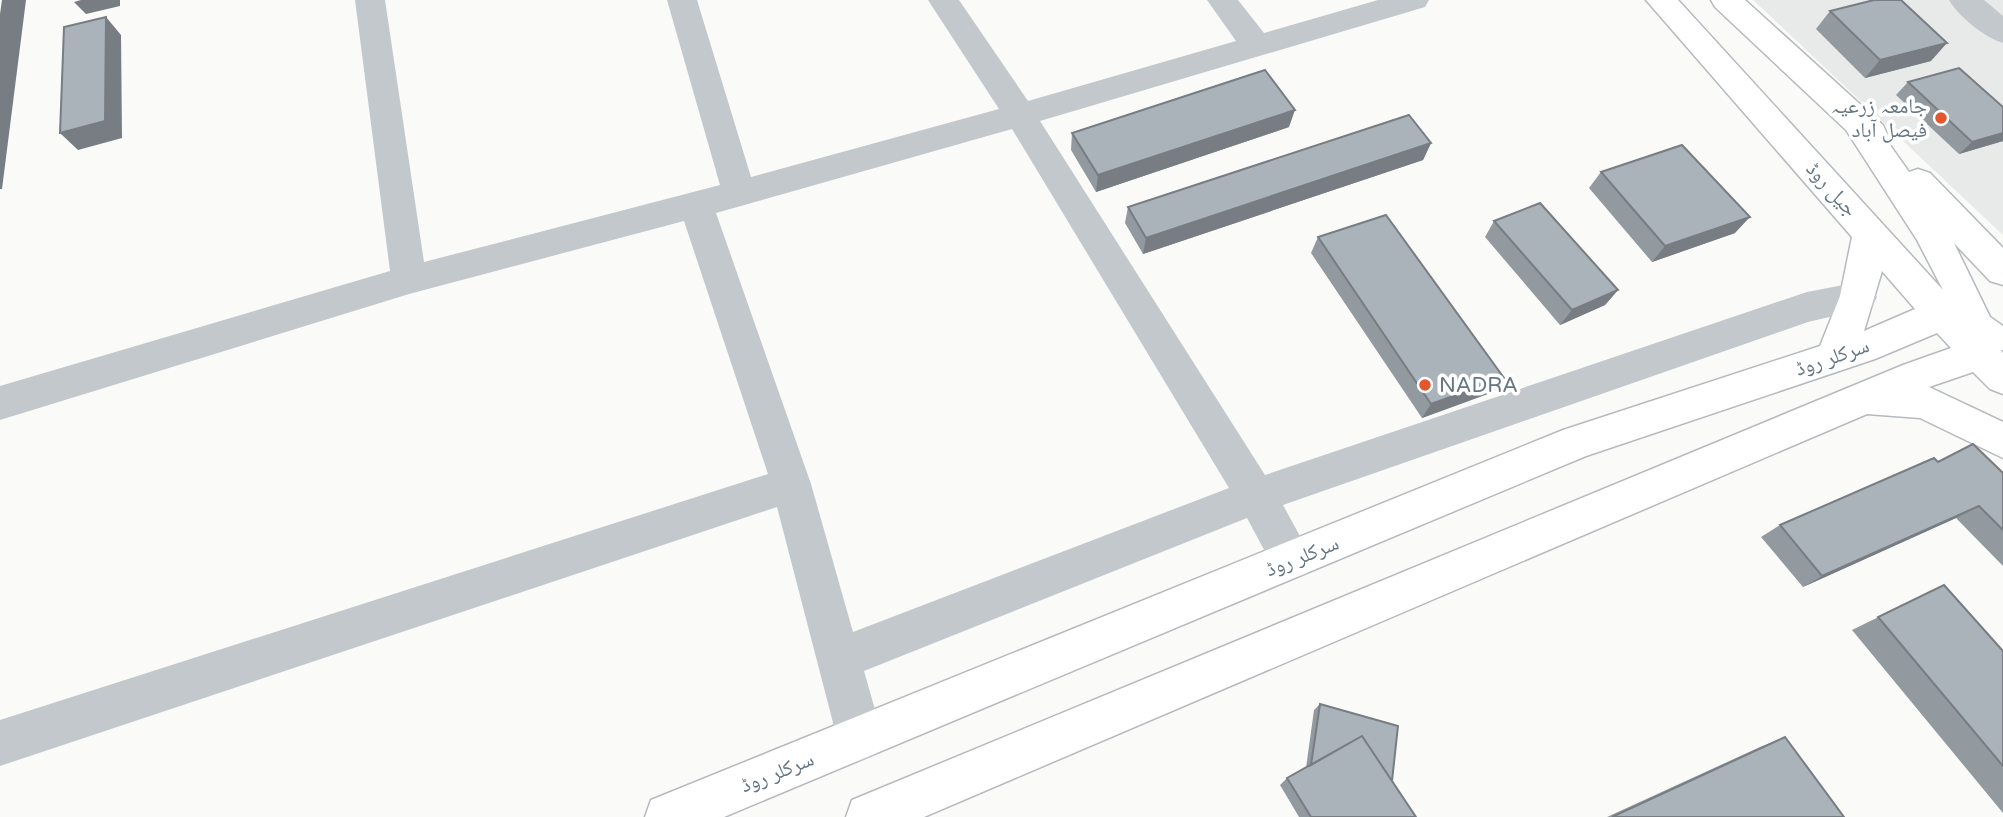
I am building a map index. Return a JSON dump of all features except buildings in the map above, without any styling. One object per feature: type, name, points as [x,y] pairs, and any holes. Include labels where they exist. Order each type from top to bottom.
[{"type":"main road","name":"جیل روڈ","points":[[1661,0],[1870,232],[1981,344]]},
{"type":"main road","points":[[1726,0],[1854,116],[2003,271]]},
{"type":"main road","points":[[869,817],[1862,399],[1981,344],[1968,302],[1936,242],[1854,116]]},
{"type":"main road","points":[[1833,357],[1859,297],[1870,232]]},
{"type":"main road","name":"سرکلر روڈ","points":[[668,817],[1577,442],[1833,357],[1981,344]]},
{"type":"main road","points":[[1862,399],[1924,402],[2003,441]]},
{"type":"street","points":[[370,0],[409,280]]},
{"type":"street","points":[[682,0],[739,192]]},
{"type":"street","points":[[943,0],[1020,115],[1256,496],[1292,560]]},
{"type":"street","points":[[1222,0],[1257,46]]},
{"type":"street","points":[[0,402],[409,280],[696,205],[1020,115],[1413,0]]},
{"type":"street","points":[[1970,2],[2003,33]]},
{"type":"street","points":[[696,205],[791,484],[860,738]]},
{"type":"street","points":[[839,659],[1256,496],[1807,307],[1859,297]]},
{"type":"street","points":[[1807,307],[1833,357]]},
{"type":"street","points":[[0,743],[791,484]]},
{"type":"shaded area","name":"جامعہ زرعیہ فیصل آباد","points":[[1753,0],[2003,0],[2003,235]]},
{"type":"place","name":"جامعہ زرعیہ فیصل آباد","points":[[1941,118]]},
{"type":"place","name":"NADRA","points":[[1425,385]]}]
